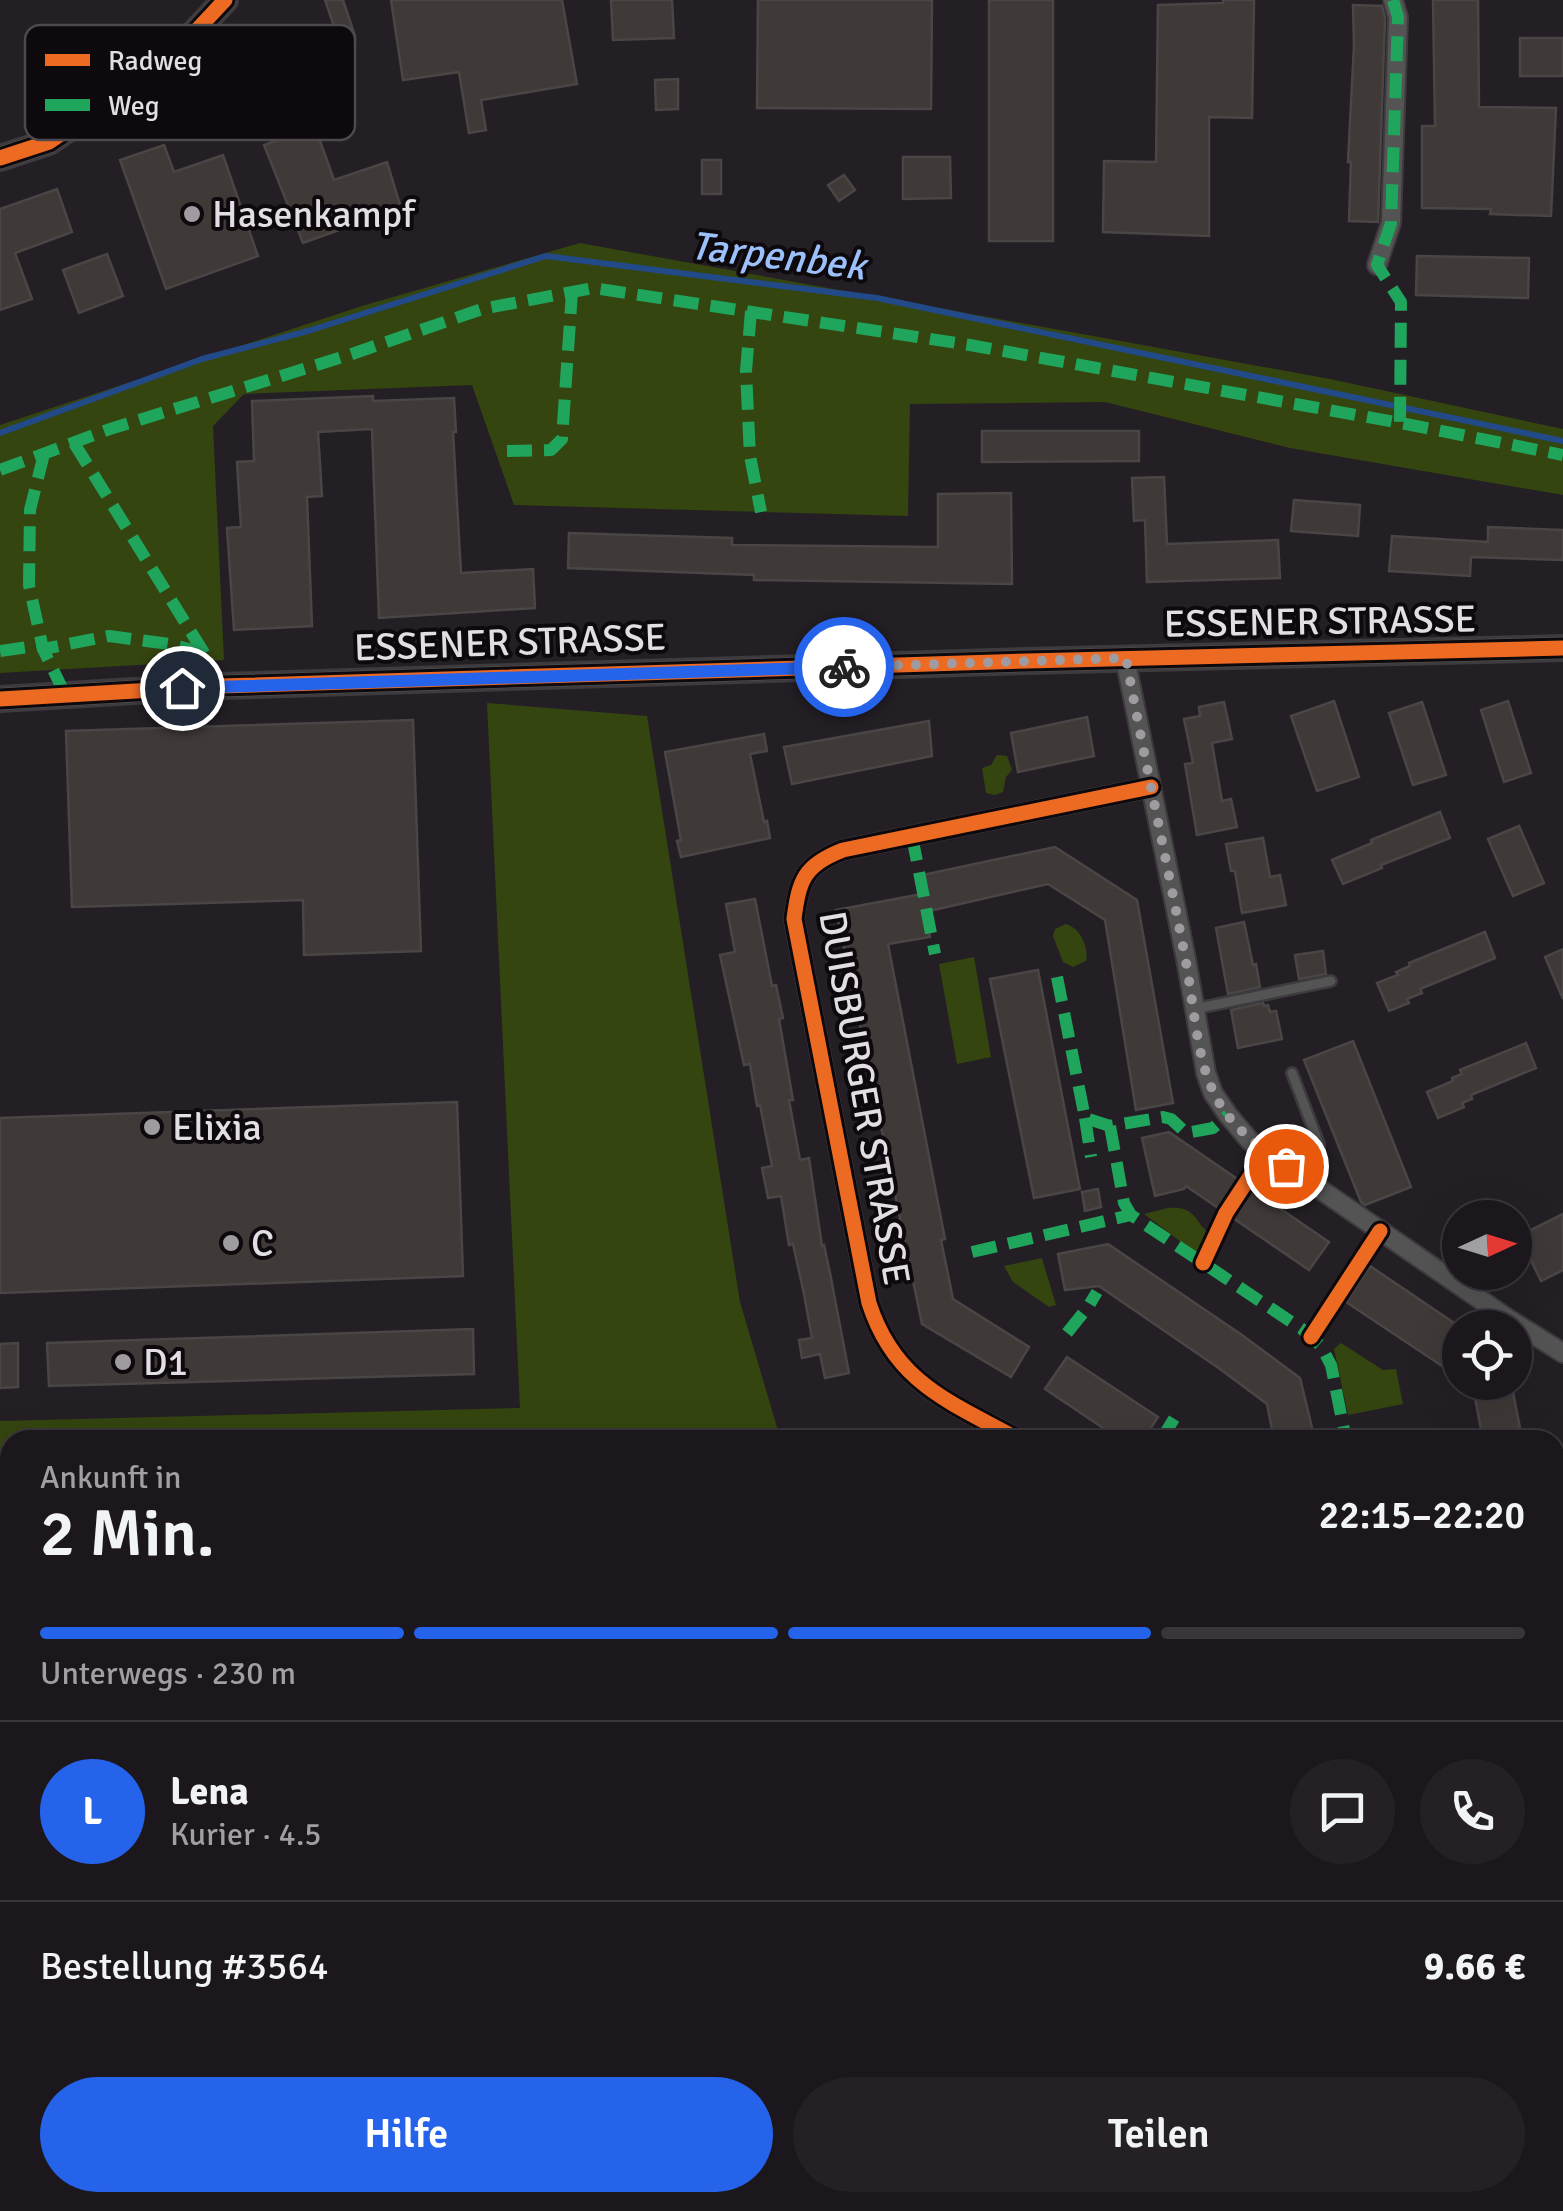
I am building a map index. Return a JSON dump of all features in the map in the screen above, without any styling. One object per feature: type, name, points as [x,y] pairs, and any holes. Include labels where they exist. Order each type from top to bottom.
[{"type":"street","points":[[202,25],[225,0]]},
{"type":"street","points":[[1378,265],[1392,223],[1398,17],[1392,0]]},
{"type":"street","points":[[0,158],[52,140]]},
{"type":"street","name":"ESSENER STRASSE","points":[[0,699],[220,686],[1563,648]]},
{"type":"street","points":[[1126,658],[1206,1073],[1214,1093],[1250,1141],[1563,1352]]},
{"type":"street","name":"DUISBURGER STRASSE","points":[[1002,1430],[925,1388],[888,1347],[876,1327],[868,1303],[794,919],[797,898],[813,864],[843,850],[1151,787]]},
{"type":"lane","points":[[1194,1009],[1332,980]]},
{"type":"lane","points":[[1292,1074],[1319,1144],[1318,1160],[1306,1180]]},
{"type":"green space","points":[[580,243],[1330,379],[1563,429],[1563,495],[1290,448],[1105,402],[910,404],[908,516],[514,505],[472,385],[244,394],[213,426],[224,660],[0,673],[0,425],[362,306]]},
{"type":"green space","points":[[487,703],[647,716],[740,1302],[778,1430],[0,1430],[0,1421],[520,1408]]},
{"type":"green space","points":[[997,755],[1007,756],[1012,770],[1003,792],[995,795],[986,793],[982,768],[991,765]]},
{"type":"green space","points":[[1066,924],[1079,934],[1086,950],[1086,961],[1073,967],[1063,962],[1053,936],[1055,929]]},
{"type":"green space","points":[[974,957],[991,1057],[957,1064],[939,964]]},
{"type":"green space","points":[[1168,1208],[1191,1213],[1214,1236],[1201,1257],[1144,1214]]},
{"type":"green space","points":[[1042,1258],[1056,1305],[1049,1307],[1013,1282],[1004,1266]]},
{"type":"green space","points":[[1341,1343],[1383,1370],[1396,1369],[1403,1404],[1348,1415],[1334,1349]]},
{"type":"building","points":[[325,0],[343,0],[351,25],[334,25]]},
{"type":"building","points":[[391,0],[562,0],[577,84],[481,100],[486,130],[469,133],[459,72],[403,80]]},
{"type":"building","points":[[611,0],[672,0],[674,38],[613,40]]},
{"type":"building","points":[[758,0],[932,0],[931,109],[757,108]]},
{"type":"building","points":[[989,0],[1053,0],[1053,241],[989,241]]},
{"type":"building","points":[[1254,0],[1252,118],[1209,117],[1209,236],[1103,232],[1104,161],[1156,162],[1158,5]]},
{"type":"building","points":[[1433,0],[1478,0],[1479,107],[1556,108],[1551,216],[1490,214],[1491,209],[1422,208],[1422,126],[1435,126]]},
{"type":"building","points":[[1353,5],[1382,6],[1385,18],[1378,222],[1349,221]]},
{"type":"building","points":[[1520,38],[1563,38],[1563,76],[1520,76]]},
{"type":"building","points":[[678,79],[678,109],[656,110],[655,80]]},
{"type":"building","points":[[278,140],[320,140],[334,180],[387,162],[401,208],[303,243],[264,145]]},
{"type":"building","name":"Hasenkampf","points":[[164,145],[174,172],[223,155],[258,256],[166,289],[120,160]]},
{"type":"building","points":[[903,157],[950,157],[951,198],[903,199]]},
{"type":"building","points":[[702,160],[721,160],[721,194],[702,194]]},
{"type":"building","points":[[844,175],[855,190],[839,201],[828,185]]},
{"type":"building","points":[[57,189],[72,232],[15,253],[32,299],[0,310],[0,209]]},
{"type":"building","points":[[107,254],[123,296],[79,313],[63,270]]},
{"type":"building","points":[[1417,256],[1529,258],[1528,298],[1416,295]]},
{"type":"building","points":[[373,396],[373,401],[454,398],[461,573],[533,569],[535,608],[379,618],[372,429],[318,432],[322,496],[307,497],[312,626],[234,630],[227,528],[241,527],[237,462],[254,461],[252,401]]},
{"type":"building","points":[[982,431],[1139,431],[1139,461],[982,462]]},
{"type":"building","points":[[1164,477],[1167,544],[1278,540],[1280,578],[1147,582],[1145,520],[1134,521],[1132,478]]},
{"type":"building","points":[[1011,493],[1012,584],[754,580],[754,575],[568,568],[569,533],[732,538],[732,545],[938,547],[938,494]]},
{"type":"building","points":[[1294,500],[1360,505],[1358,536],[1291,531]]},
{"type":"building","points":[[1488,527],[1563,530],[1563,560],[1471,557],[1470,576],[1389,571],[1392,536],[1488,542]]},
{"type":"building","points":[[1334,701],[1359,777],[1317,791],[1291,716]]},
{"type":"building","points":[[1508,701],[1531,773],[1504,782],[1481,710]]},
{"type":"building","points":[[1224,702],[1232,739],[1212,743],[1222,801],[1231,799],[1237,827],[1197,835],[1185,764],[1193,763],[1184,719],[1200,716],[1199,707]]},
{"type":"building","points":[[1422,702],[1446,775],[1413,785],[1389,713]]},
{"type":"building","points":[[1087,717],[1094,756],[1018,772],[1011,733]]},
{"type":"building","points":[[413,720],[421,951],[304,955],[303,900],[72,907],[66,731]]},
{"type":"building","points":[[929,721],[932,756],[792,784],[784,747]]},
{"type":"building","points":[[764,734],[767,751],[750,754],[770,838],[681,857],[665,752]]},
{"type":"building","points":[[1440,812],[1450,838],[1343,884],[1332,860]]},
{"type":"building","points":[[1519,826],[1544,883],[1513,896],[1488,839]]},
{"type":"building","points":[[1263,838],[1270,877],[1280,875],[1286,905],[1242,913],[1226,844]]},
{"type":"building","points":[[1055,847],[1137,900],[1173,1103],[1136,1110],[1105,920],[1048,884],[925,912],[930,937],[888,944],[953,1299],[1029,1347],[1011,1377],[922,1324],[836,910],[922,894],[918,876]]},
{"type":"building","points":[[755,899],[772,986],[776,985],[783,1018],[779,1019],[800,1160],[809,1158],[822,1246],[849,1373],[825,1378],[820,1354],[802,1358],[799,1340],[812,1338],[804,1294],[793,1244],[789,1245],[781,1196],[768,1198],[762,1168],[772,1166],[760,1105],[757,1106],[750,1064],[744,1065],[720,955],[735,952],[726,904]]},
{"type":"building","points":[[1244,922],[1260,987],[1228,994],[1216,928]]},
{"type":"building","points":[[1485,932],[1495,958],[1420,989],[1422,993],[1407,999],[1409,1003],[1389,1011],[1377,983],[1398,975],[1396,972],[1410,966],[1409,963]]},
{"type":"building","points":[[1563,949],[1563,999],[1545,957]]},
{"type":"building","points":[[1323,951],[1326,974],[1299,979],[1295,955]]},
{"type":"building","points":[[1038,970],[1080,1189],[1034,1198],[990,979]]},
{"type":"building","points":[[1263,1003],[1270,1012],[1276,1011],[1282,1039],[1238,1048],[1231,1010]]},
{"type":"building","points":[[1353,1041],[1411,1187],[1365,1205],[1304,1060]]},
{"type":"building","points":[[1526,1043],[1536,1068],[1471,1095],[1472,1099],[1462,1103],[1464,1107],[1438,1118],[1427,1092],[1453,1081],[1462,1074],[1460,1070]]},
{"type":"building","points":[[457,1102],[463,1276],[0,1293],[0,1118]]},
{"type":"building","points":[[1169,1132],[1329,1242],[1309,1270],[1186,1186],[1155,1196],[1142,1138]]},
{"type":"building","points":[[1098,1189],[1101,1207],[1085,1211],[1082,1192]]},
{"type":"building","points":[[1563,1214],[1563,1270],[1541,1281],[1532,1263],[1532,1230]]},
{"type":"building","points":[[1108,1244],[1242,1335],[1300,1378],[1313,1430],[1272,1430],[1267,1404],[1099,1286],[1065,1290],[1058,1254]]},
{"type":"building","points":[[1370,1266],[1442,1315],[1442,1366],[1346,1302]]},
{"type":"building","points":[[473,1329],[474,1374],[49,1386],[47,1343]]},
{"type":"building","points":[[18,1343],[18,1387],[0,1388],[0,1344]]},
{"type":"building","points":[[1067,1357],[1158,1417],[1150,1430],[1106,1430],[1045,1389]]},
{"type":"building","points":[[1475,1400],[1515,1400],[1520,1428],[1481,1430]]},
{"type":"waterway","name":"Tarpenbek","points":[[0,433],[202,359],[308,331],[546,256],[877,298],[1563,441]]},
{"type":"marked path","points":[[1393,0],[1398,17],[1391,223],[1377,265],[1401,302],[1400,423]]},
{"type":"marked path","points":[[0,470],[110,429],[482,309],[593,288],[970,345],[1563,455]]},
{"type":"marked path","points":[[507,451],[551,450],[562,439],[572,292]]},
{"type":"marked path","points":[[751,311],[746,371],[750,456],[761,512]]},
{"type":"marked path","points":[[74,443],[204,653],[220,686]]},
{"type":"marked path","points":[[44,454],[30,510],[29,585],[43,649],[66,696]]},
{"type":"marked path","points":[[0,651],[42,645],[43,649],[109,636],[204,653]]},
{"type":"marked path","points":[[912,836],[935,954]]},
{"type":"marked path","points":[[1057,977],[1085,1118],[1110,1126],[1163,1117],[1186,1133],[1213,1128],[1228,1115]]},
{"type":"marked path","points":[[1085,1118],[1091,1157]]},
{"type":"marked path","points":[[1110,1126],[1124,1203],[1131,1215],[1302,1329],[1321,1346],[1331,1365],[1344,1430]]},
{"type":"marked path","points":[[972,1252],[1131,1215]]},
{"type":"marked path","points":[[1067,1333],[1097,1292]]},
{"type":"marked path","points":[[1167,1430],[1177,1414]]},
{"type":"cycle path","points":[[202,25],[225,0]]},
{"type":"cycle path","points":[[0,158],[52,140]]},
{"type":"cycle path","points":[[0,699],[220,686],[1563,648]]},
{"type":"cycle path","points":[[1001,1430],[928,1388],[910,1372],[880,1331],[869,1303],[794,919],[798,894],[812,868],[843,850],[1151,787]]},
{"type":"cycle path","points":[[1203,1263],[1226,1213],[1266,1152]]},
{"type":"cycle path","points":[[1311,1337],[1380,1231]]},
{"type":"way so far","points":[[844,667],[1126,658],[1206,1073],[1228,1115],[1250,1141],[1286,1166]]},
{"type":"place","name":"Hasenkampf","points":[[192,214]]},
{"type":"place","name":"Elixia","points":[[152,1127]]},
{"type":"place","name":"C","points":[[231,1243]]},
{"type":"place","name":"D1","points":[[123,1362]]},
{"type":"route","points":[[182,688],[844,667]]}]
